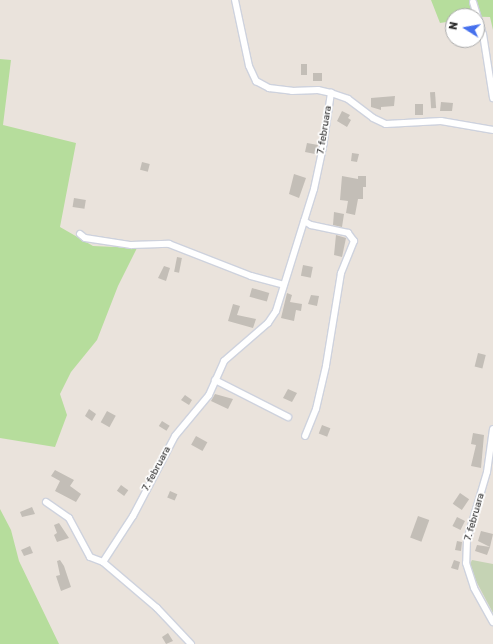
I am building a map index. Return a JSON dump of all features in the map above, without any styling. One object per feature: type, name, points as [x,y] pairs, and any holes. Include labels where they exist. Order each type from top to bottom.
[{"type":"street","points":[[235,0],[249,66],[256,81],[269,88],[292,91],[318,90],[331,93]]},
{"type":"street","points":[[473,2],[483,34],[493,98]]},
{"type":"street","name":"7. februara","points":[[103,562],[133,516],[175,436],[201,407],[228,355],[272,318],[304,221],[323,147],[331,93],[348,99],[368,115],[386,124],[441,121],[493,130]]},
{"type":"street","points":[[304,221],[311,225],[348,232],[354,241],[341,273],[326,366],[316,409],[305,436]]},
{"type":"street","points":[[80,234],[85,238],[131,245],[169,244],[251,276],[284,285]]},
{"type":"street","points":[[215,380],[288,417]]},
{"type":"street","name":"7. februara","points":[[493,429],[487,472],[467,540],[466,563],[474,588],[493,622]]},
{"type":"street","points":[[46,502],[69,518],[90,557],[103,562],[157,608],[191,644]]},
{"type":"green space","points":[[431,0],[493,0],[493,30],[490,17],[485,17],[485,8],[445,8],[445,22],[440,23]]},
{"type":"green space","points":[[0,59],[11,60],[3,125],[76,143],[60,227],[93,246],[137,248],[118,286],[97,340],[71,372],[60,394],[67,415],[55,447],[0,438]]},
{"type":"green space","points":[[0,509],[11,530],[19,561],[59,644],[0,644]]},
{"type":"green space","points":[[472,560],[493,564],[493,613],[476,581],[470,564]]},
{"type":"building","points":[[301,64],[307,64],[307,75],[301,75]]},
{"type":"building","points":[[313,73],[322,73],[322,81],[313,81]]},
{"type":"building","points":[[430,92],[435,92],[436,108],[431,108]]},
{"type":"building","points":[[395,96],[394,106],[381,107],[381,110],[371,107],[371,98]]},
{"type":"building","points":[[441,102],[453,103],[452,111],[440,111]]},
{"type":"building","points":[[415,104],[423,104],[423,115],[415,115]]},
{"type":"building","points":[[342,111],[350,115],[348,118],[351,120],[347,127],[337,121]]},
{"type":"building","points":[[307,143],[318,145],[315,154],[305,152]]},
{"type":"building","points":[[352,153],[359,154],[357,162],[351,161]]},
{"type":"building","points":[[142,162],[150,164],[148,172],[140,170]]},
{"type":"building","points":[[294,174],[306,178],[299,198],[289,194]]},
{"type":"building","points":[[342,176],[358,179],[358,176],[366,176],[366,187],[363,187],[363,199],[358,199],[355,215],[346,213],[348,201],[340,200]]},
{"type":"building","points":[[74,198],[86,200],[84,209],[73,207]]},
{"type":"building","points":[[334,212],[344,214],[342,227],[333,225]]},
{"type":"building","points":[[336,235],[346,238],[342,257],[334,255]]},
{"type":"building","points":[[177,257],[182,258],[179,273],[174,272]]},
{"type":"building","points":[[303,265],[313,267],[311,278],[301,276]]},
{"type":"building","points":[[164,266],[170,268],[166,281],[158,278]]},
{"type":"building","points":[[252,288],[269,293],[267,302],[250,297]]},
{"type":"building","points":[[287,293],[292,295],[290,302],[302,304],[301,311],[296,310],[294,321],[281,318]]},
{"type":"building","points":[[311,295],[319,296],[317,306],[308,304]]},
{"type":"building","points":[[233,304],[240,306],[237,315],[256,319],[253,328],[228,321]]},
{"type":"building","points":[[478,353],[486,355],[482,369],[475,367]]},
{"type":"building","points":[[288,389],[297,393],[292,402],[283,398]]},
{"type":"building","points":[[215,394],[233,399],[228,409],[211,401]]},
{"type":"building","points":[[185,395],[192,400],[189,405],[181,400]]},
{"type":"building","points":[[89,409],[96,414],[92,421],[85,416]]},
{"type":"building","points":[[107,411],[116,416],[109,427],[101,422]]},
{"type":"building","points":[[162,421],[170,426],[166,431],[159,426]]},
{"type":"building","points":[[322,425],[330,428],[327,437],[319,433]]},
{"type":"building","points":[[473,433],[484,435],[481,468],[471,466],[476,445],[471,444]]},
{"type":"building","points":[[196,436],[207,442],[203,451],[191,445]]},
{"type":"building","points":[[55,470],[74,480],[70,486],[81,494],[76,502],[55,491],[60,481],[51,476]]},
{"type":"building","points":[[121,485],[128,490],[124,496],[117,491]]},
{"type":"building","points":[[170,491],[177,494],[175,501],[167,497]]},
{"type":"building","points":[[460,493],[469,499],[462,510],[453,504]]},
{"type":"building","points":[[32,507],[35,514],[22,517],[20,512]]},
{"type":"building","points":[[418,516],[429,520],[421,542],[410,538]]},
{"type":"building","points":[[457,517],[465,521],[460,530],[452,526]]},
{"type":"building","points":[[59,523],[69,538],[57,542],[54,535],[57,533],[54,525]]},
{"type":"building","points":[[481,531],[493,534],[490,547],[478,541]]},
{"type":"building","points":[[457,541],[462,542],[461,551],[455,550]]},
{"type":"building","points":[[477,545],[490,547],[487,555],[475,551]]},
{"type":"building","points":[[30,546],[33,553],[24,556],[21,550]]},
{"type":"building","points":[[60,560],[64,566],[71,587],[61,591],[56,576],[60,575],[57,561]]},
{"type":"building","points":[[454,560],[460,562],[458,570],[451,568]]},
{"type":"building","points":[[168,633],[173,641],[166,644],[162,637]]}]
